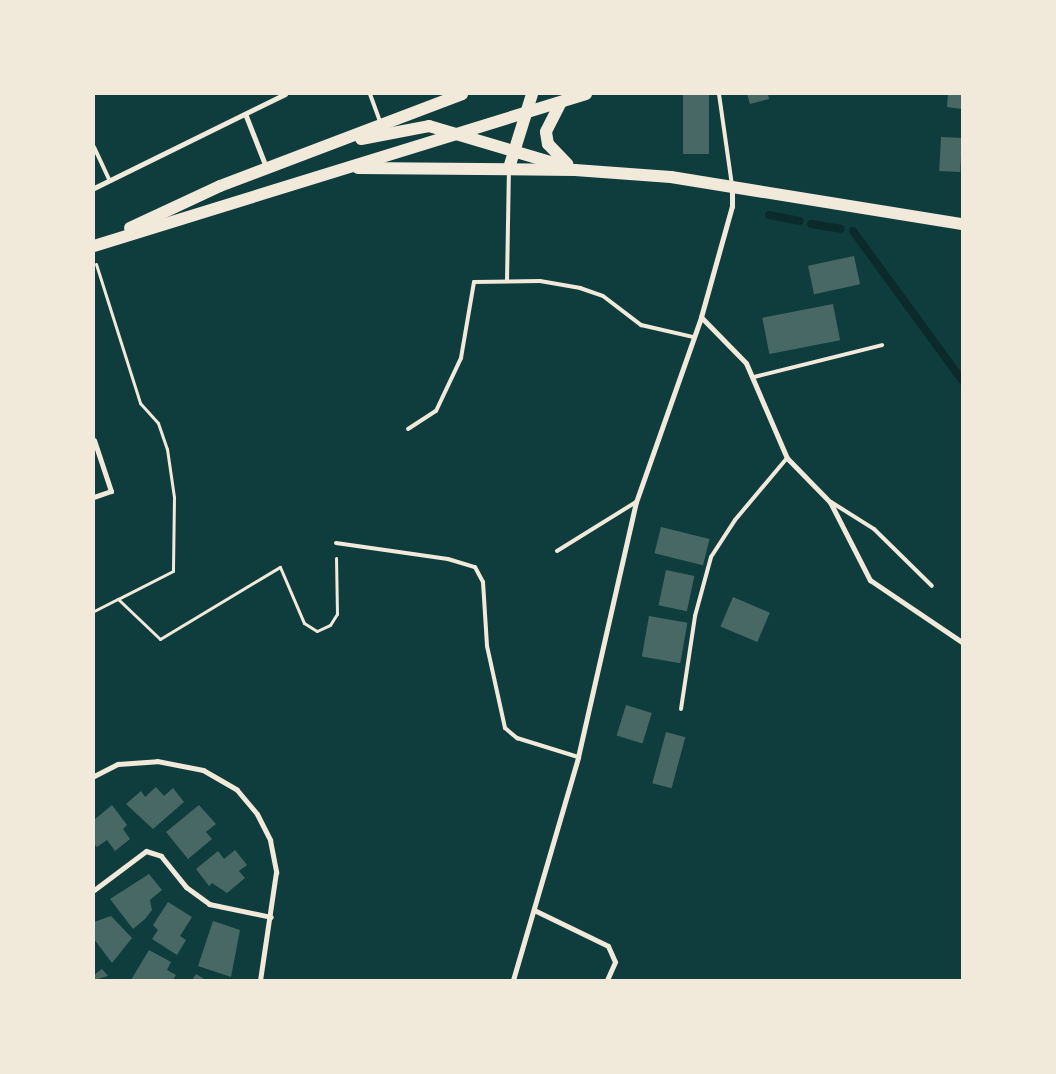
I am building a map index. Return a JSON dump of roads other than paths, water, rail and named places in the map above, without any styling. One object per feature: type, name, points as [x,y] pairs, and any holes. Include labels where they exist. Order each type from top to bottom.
[{"type":"main road","points":[[339,144],[380,125],[462,94]]},
{"type":"main road","points":[[509,168],[512,149],[522,116],[532,94]]},
{"type":"main road","points":[[94,246],[358,168],[586,94]]},
{"type":"main road","points":[[560,104],[550,118],[548,144],[575,170]]},
{"type":"main road","points":[[94,246],[267,168],[339,144],[416,125],[464,135],[575,170]]},
{"type":"main road","points":[[358,168],[575,170],[732,187],[962,224]]},
{"type":"street","points":[[94,188],[109,179],[246,116],[285,94]]},
{"type":"street","points":[[246,116],[267,168]]},
{"type":"street","points":[[513,980],[578,757],[636,502],[700,317],[732,206],[732,187]]},
{"type":"street","points":[[700,317],[754,377],[788,458],[830,502],[870,580],[962,642]]},
{"type":"street","points":[[94,440],[111,491],[94,497]]},
{"type":"street","points":[[94,776],[118,764],[157,761],[203,770],[237,790],[257,814],[270,840],[276,872],[271,917],[260,980]]},
{"type":"street","points":[[94,890],[146,851],[161,856],[186,887],[209,904],[271,917]]},
{"type":"street","points":[[534,910],[608,946],[615,962],[607,980]]},
{"type":"lane","points":[[370,94],[380,125]]},
{"type":"lane","points":[[719,94],[732,187]]},
{"type":"lane","points":[[94,147],[109,179]]},
{"type":"lane","points":[[507,281],[509,168]]},
{"type":"lane","points":[[408,429],[436,411],[460,358],[474,282],[507,281],[580,288],[603,296],[641,325],[693,337]]},
{"type":"lane","points":[[754,377],[882,345]]},
{"type":"lane","points":[[681,709],[696,616],[711,557],[735,520],[788,458]]},
{"type":"lane","points":[[558,551],[636,502]]},
{"type":"lane","points":[[830,502],[874,529],[932,586]]},
{"type":"lane","points":[[336,543],[448,558],[475,567],[483,582],[487,646],[505,728],[517,738],[578,757]]},
{"type":"waterway","points":[[769,215],[799,221]]},
{"type":"waterway","points":[[811,224],[841,229]]},
{"type":"waterway","points":[[853,231],[962,380]]}]
